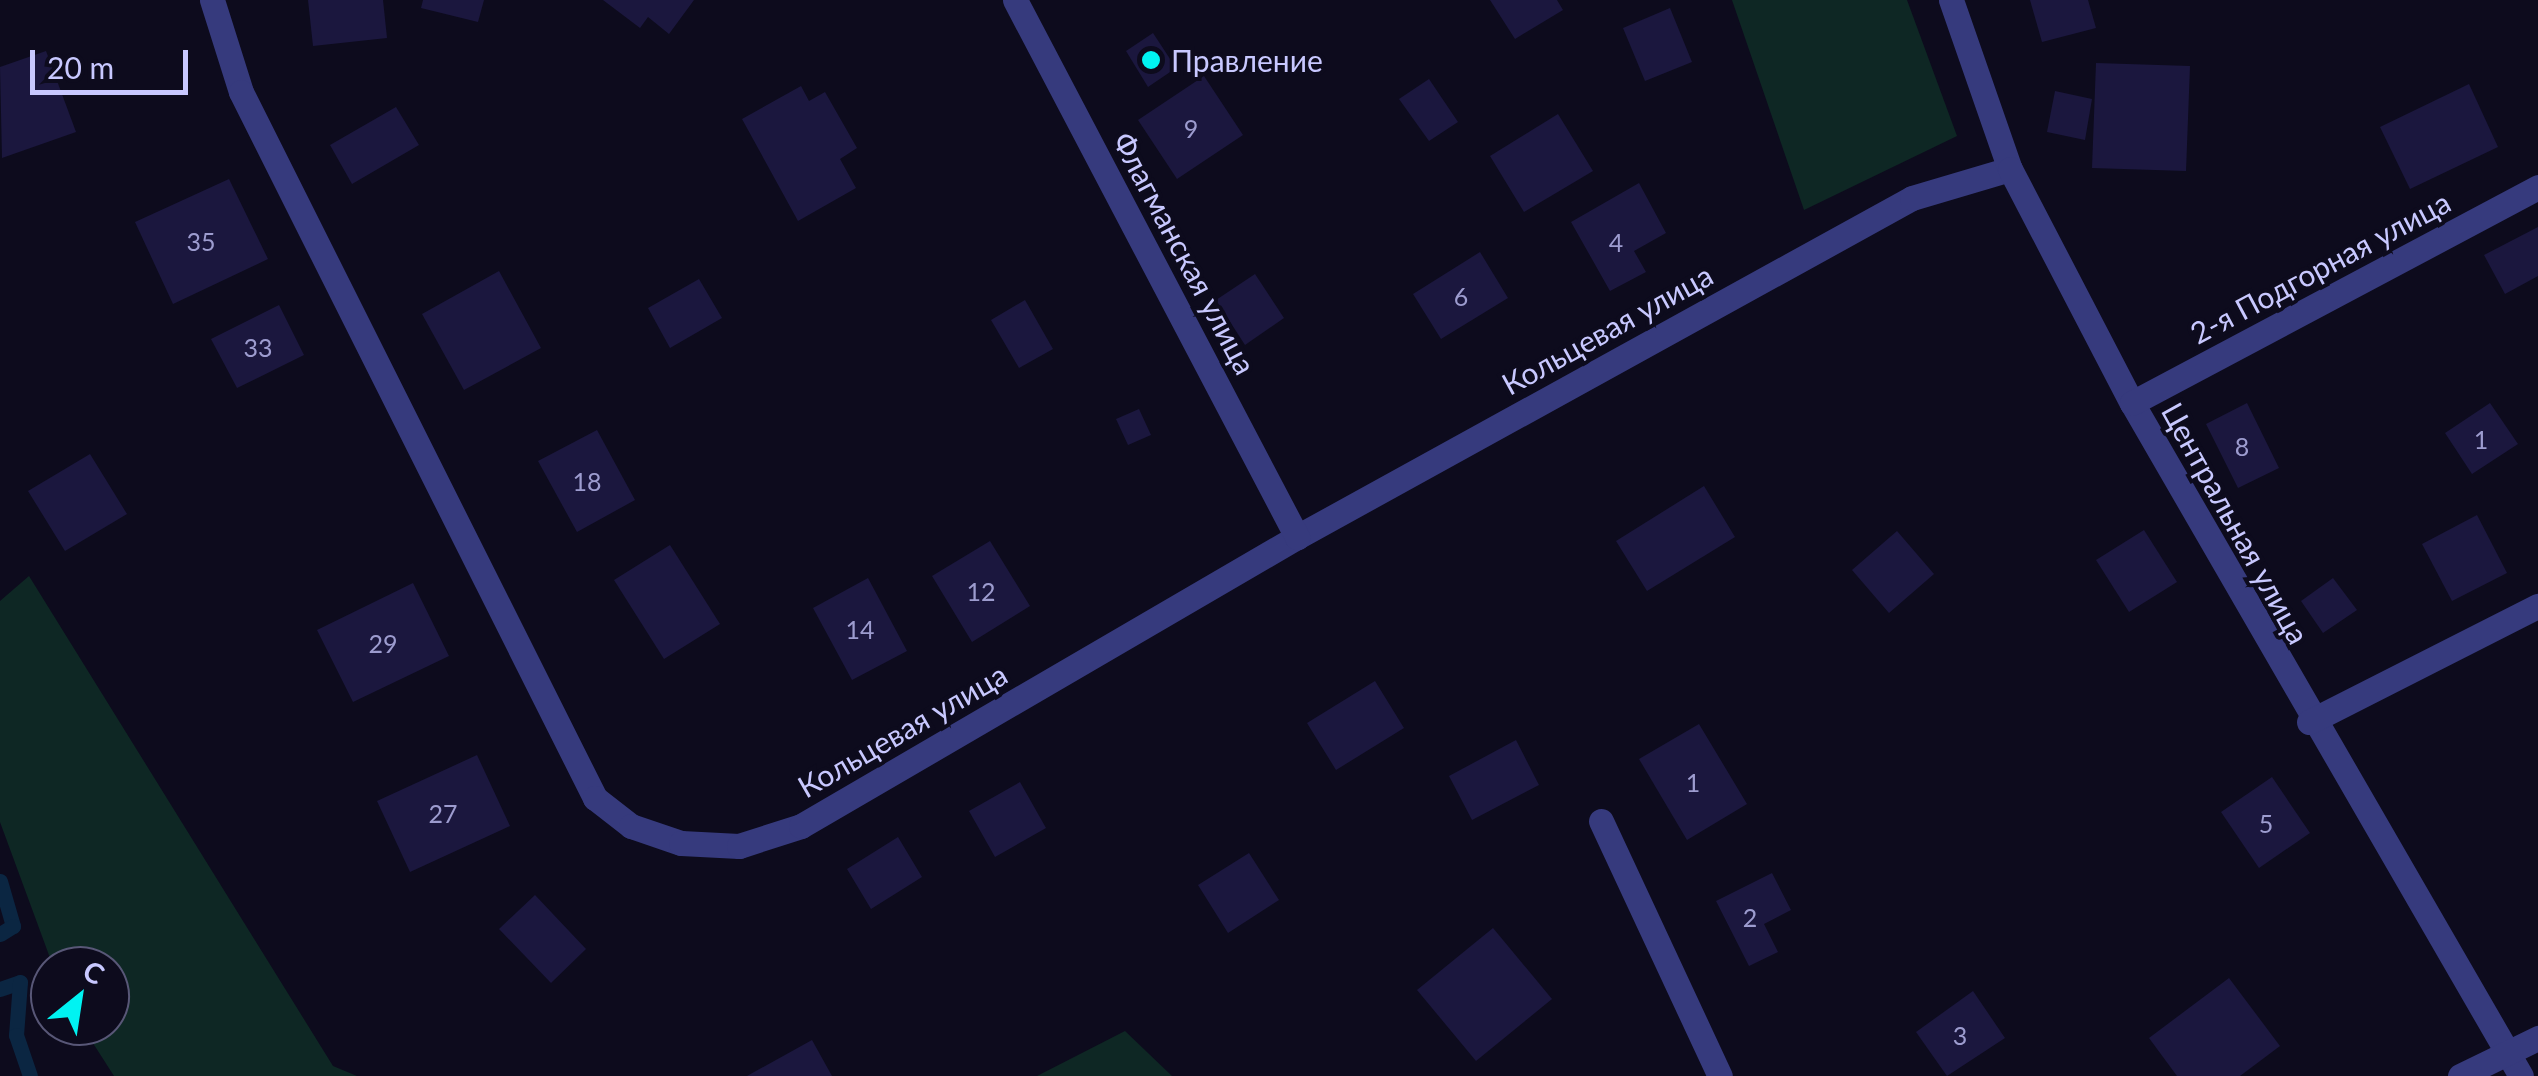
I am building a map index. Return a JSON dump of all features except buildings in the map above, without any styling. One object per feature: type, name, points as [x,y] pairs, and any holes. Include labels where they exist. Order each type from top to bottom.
[{"type":"street","name":"Кольцевая улица","points":[[212,0],[242,92],[596,798],[631,826],[680,842],[739,846],[802,826],[1297,537],[1912,198],[2010,168]]},
{"type":"street","name":"Флагманская улица","points":[[1016,0],[1297,537]]},
{"type":"street","name":"Центральная улица","points":[[1951,0],[2010,168],[2132,403],[2309,722],[2518,1064]]},
{"type":"street","name":"2-я Подгорная улица","points":[[2132,403],[2538,187]]},
{"type":"street","points":[[2309,722],[2538,606]]},
{"type":"street","points":[[1601,821],[1720,1076]]},
{"type":"street","points":[[2460,1076],[2518,1064],[2538,1038]]},
{"type":"green space","points":[[1732,0],[1907,0],[1957,136],[1804,210]]},
{"type":"green space","points":[[29,576],[333,1066],[357,1076],[114,1076],[95,1046],[130,1046],[130,946],[46,946],[0,822],[0,601]]},
{"type":"green space","points":[[1125,1031],[1172,1076],[1037,1076]]},
{"type":"waterway","points":[[0,881],[13,926],[0,934]]},
{"type":"waterway","points":[[0,989],[20,982],[16,1035],[30,1076]]},
{"type":"place","name":"Правление","points":[[1151,60]]}]
